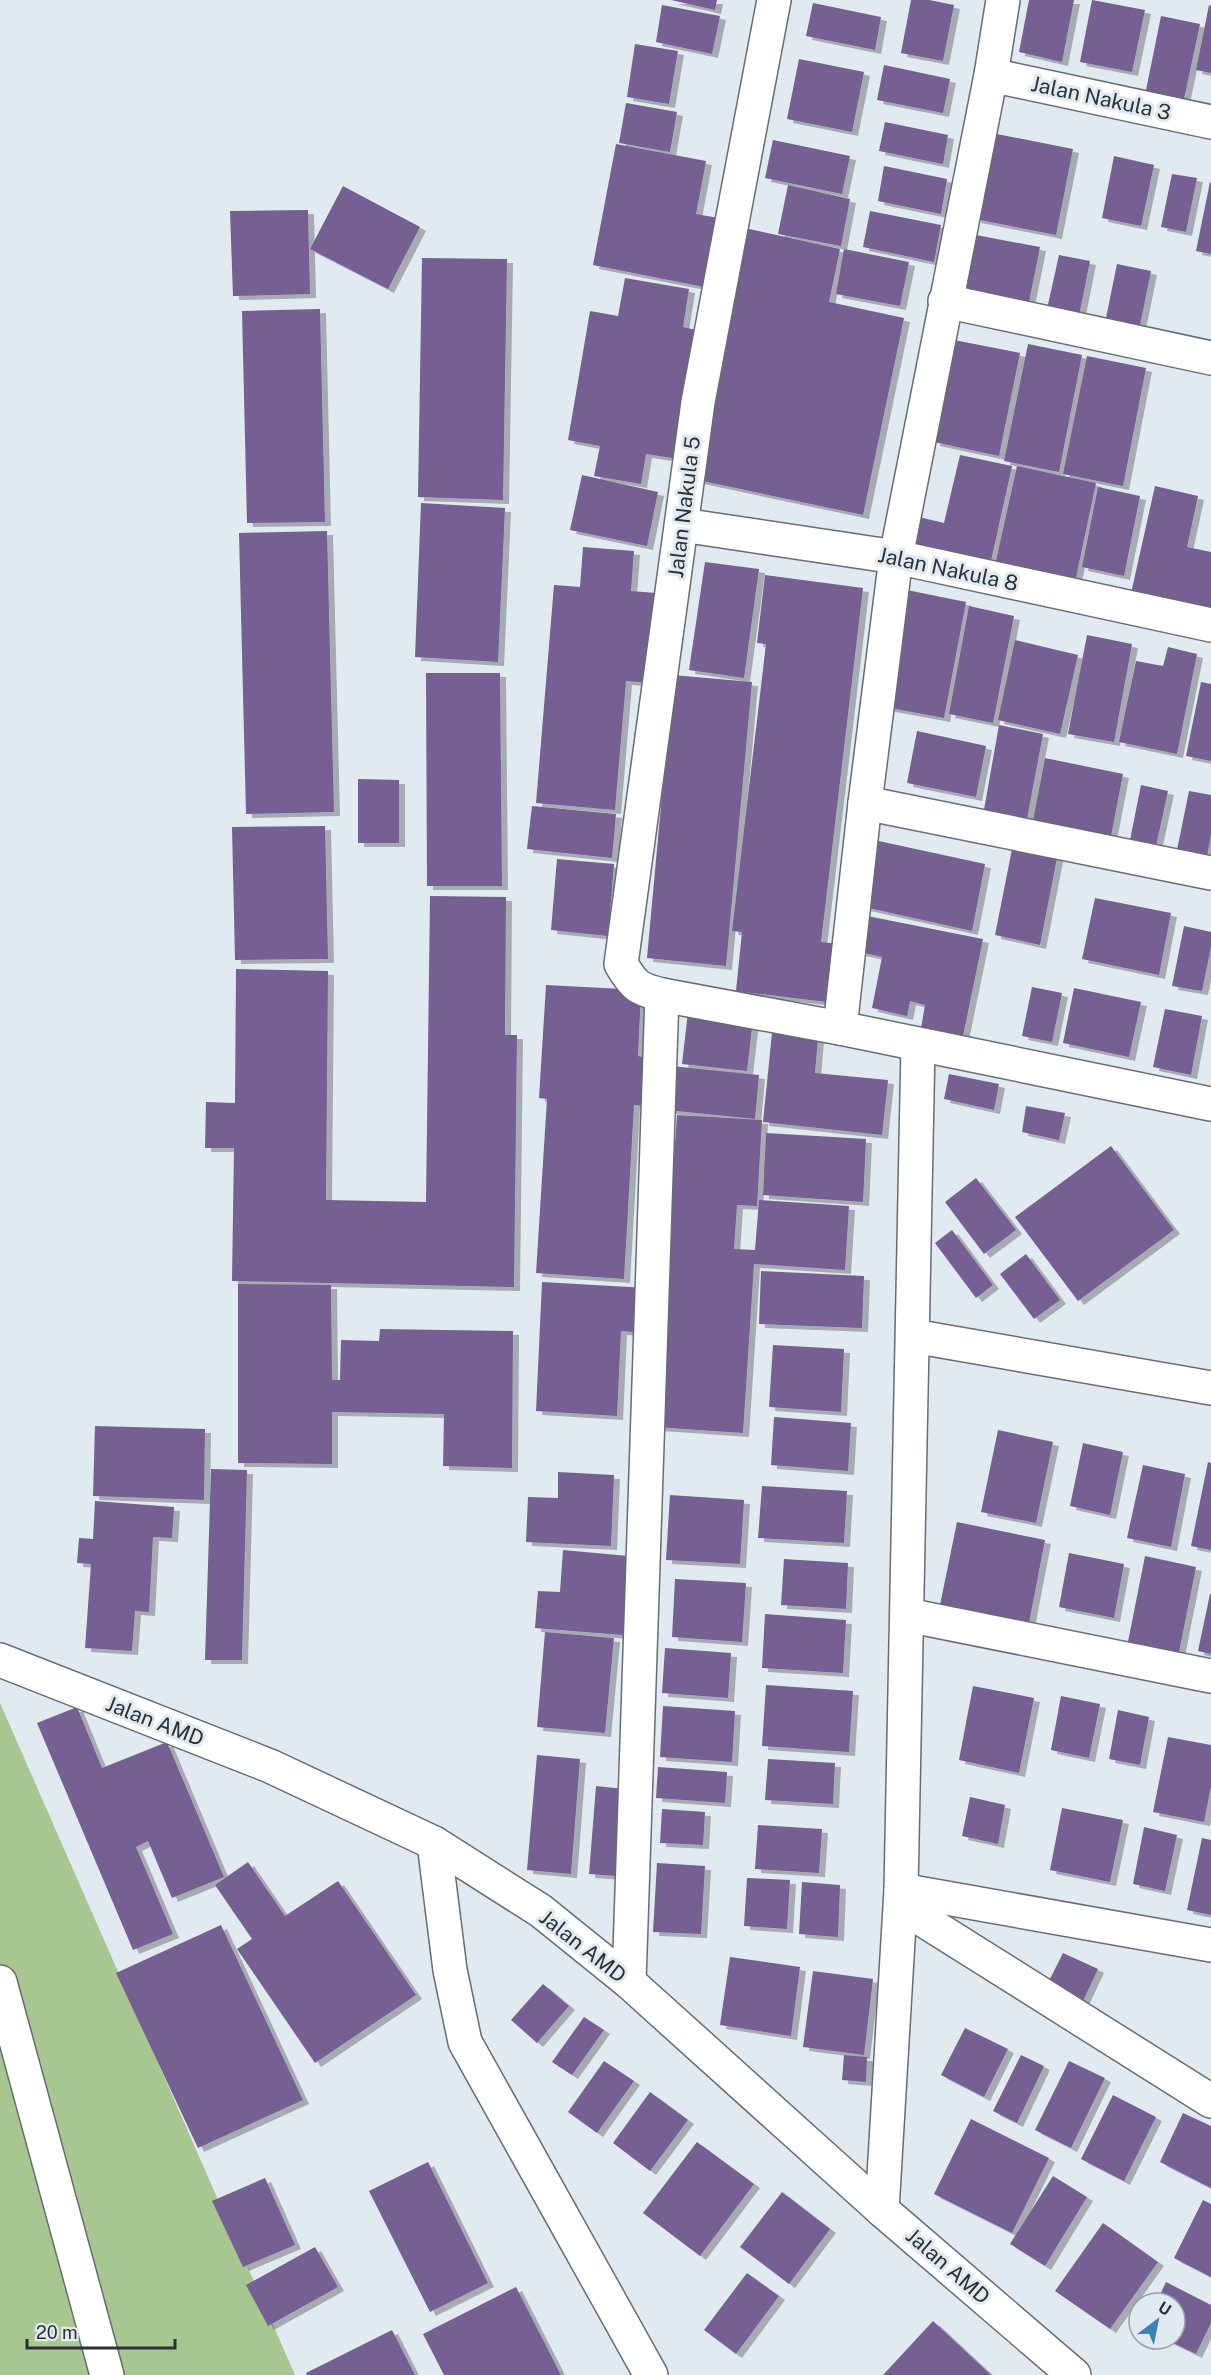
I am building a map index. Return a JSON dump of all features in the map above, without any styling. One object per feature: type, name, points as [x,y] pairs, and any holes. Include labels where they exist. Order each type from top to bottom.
[{"type":"street","name":"Jalan Nakula 5","points":[[774,0],[698,402],[621,964],[632,983],[642,990],[662,995],[840,1028],[1211,1104]]},
{"type":"street","points":[[840,1028],[896,557],[991,75],[1003,0]]},
{"type":"street","name":"Jalan Nakula 3","points":[[991,75],[1211,122]]},
{"type":"street","points":[[945,301],[1211,358]]},
{"type":"street","name":"Jalan Nakula 8","points":[[682,525],[896,557],[1211,625]]},
{"type":"street","points":[[865,803],[1211,873]]},
{"type":"street","points":[[629,1982],[662,995]]},
{"type":"street","points":[[882,2210],[901,1898],[918,1045]]},
{"type":"street","points":[[913,1336],[1211,1388]]},
{"type":"street","points":[[907,1615],[1211,1676]]},
{"type":"street","name":"Jalan AMD","points":[[0,1660],[270,1766],[434,1843],[541,1911],[629,1982],[882,2210],[1074,2375]]},
{"type":"street","points":[[434,1843],[450,1970],[465,2042],[651,2375]]},
{"type":"street","points":[[901,1898],[1211,1945]]},
{"type":"street","points":[[901,1898],[1211,2101]]},
{"type":"street","points":[[0,1982],[107,2375]]},
{"type":"green space","points":[[0,1703],[295,2375],[0,2375]]},
{"type":"building","points":[[671,0],[717,0],[715,10]]},
{"type":"building","points":[[911,0],[929,0],[954,5],[943,61],[901,53]]},
{"type":"building","points":[[1029,0],[1074,0],[1062,62],[1019,52]]},
{"type":"building","points":[[1092,0],[1145,10],[1132,72],[1080,62]]},
{"type":"building","points":[[813,3],[881,17],[875,50],[806,36]]},
{"type":"building","points":[[662,5],[720,16],[712,54],[656,42]]},
{"type":"building","points":[[1209,5],[1211,6],[1211,73],[1196,70]]},
{"type":"building","points":[[1161,16],[1200,24],[1181,113],[1143,105]]},
{"type":"building","points":[[635,44],[678,51],[669,104],[627,97]]},
{"type":"building","points":[[799,59],[864,72],[852,132],[787,119]]},
{"type":"building","points":[[884,65],[950,79],[943,113],[877,100]]},
{"type":"building","points":[[626,103],[677,112],[670,152],[619,143]]},
{"type":"building","points":[[885,122],[948,135],[943,164],[879,151]]},
{"type":"building","points":[[992,133],[1073,149],[1056,235],[975,219]]},
{"type":"building","points":[[773,140],[850,156],[842,194],[765,178]]},
{"type":"building","points":[[616,144],[706,161],[696,214],[718,218],[704,287],[593,265]]},
{"type":"building","points":[[1114,156],[1154,165],[1141,226],[1102,218]]},
{"type":"building","points":[[884,166],[947,179],[941,214],[878,201]]},
{"type":"building","points":[[1172,174],[1197,178],[1186,232],[1161,227]]},
{"type":"building","points":[[1211,183],[1211,254],[1196,251]]},
{"type":"building","points":[[788,185],[850,199],[841,246],[778,234]]},
{"type":"building","points":[[343,186],[420,227],[388,289],[310,249]]},
{"type":"building","points":[[308,210],[310,294],[233,296],[230,211]]},
{"type":"building","points":[[870,211],[941,225],[934,262],[863,247]]},
{"type":"building","points":[[745,228],[840,249],[829,302],[904,318],[863,515],[693,479]]},
{"type":"building","points":[[976,235],[1040,247],[1027,312],[963,299]]},
{"type":"building","points":[[844,249],[909,262],[900,306],[836,294]]},
{"type":"building","points":[[1059,255],[1090,261],[1079,316],[1047,309]]},
{"type":"building","points":[[422,258],[507,259],[503,500],[418,497]]},
{"type":"building","points":[[1117,264],[1151,271],[1139,330],[1105,323]]},
{"type":"building","points":[[625,278],[689,289],[683,327],[701,331],[679,459],[646,454],[641,484],[594,476],[600,446],[568,440],[590,311],[618,316]]},
{"type":"building","points":[[320,309],[325,522],[247,523],[242,311]]},
{"type":"building","points":[[954,340],[1020,353],[999,456],[934,442]]},
{"type":"building","points":[[1028,344],[1082,355],[1059,472],[1004,461]]},
{"type":"building","points":[[1087,356],[1146,368],[1123,486],[1063,474]]},
{"type":"building","points":[[960,455],[1012,466],[989,570],[910,552],[919,517],[944,523]]},
{"type":"building","points":[[1017,466],[1096,483],[1074,587],[994,570]]},
{"type":"building","points":[[582,475],[658,492],[647,546],[570,530]]},
{"type":"building","points":[[1155,486],[1198,496],[1187,547],[1211,552],[1211,616],[1130,598]]},
{"type":"building","points":[[1098,487],[1140,496],[1124,576],[1082,567]]},
{"type":"building","points":[[421,503],[505,508],[498,662],[415,657]]},
{"type":"building","points":[[327,531],[334,812],[246,814],[239,533]]},
{"type":"building","points":[[583,547],[634,551],[631,591],[656,593],[650,683],[626,681],[615,810],[536,803],[554,585],[580,587]]},
{"type":"building","points":[[705,562],[759,569],[744,678],[689,670]]},
{"type":"building","points":[[765,575],[863,588],[821,942],[840,944],[834,1003],[736,991],[742,932],[732,931],[766,644],[757,643]]},
{"type":"building","points":[[902,589],[966,602],[944,718],[879,706]]},
{"type":"building","points":[[969,606],[1014,616],[993,723],[949,714]]},
{"type":"building","points":[[1087,635],[1132,644],[1114,742],[1068,734]]},
{"type":"building","points":[[1015,640],[1078,655],[1060,734],[998,720]]},
{"type":"building","points":[[1168,647],[1197,654],[1177,754],[1119,742],[1136,661],[1163,666]]},
{"type":"building","points":[[426,673],[500,673],[502,886],[427,886]]},
{"type":"building","points":[[673,675],[752,682],[726,966],[647,958]]},
{"type":"building","points":[[1201,682],[1211,684],[1211,761],[1186,756]]},
{"type":"building","points":[[999,725],[1043,734],[1027,819],[984,810]]},
{"type":"building","points":[[917,731],[986,746],[976,797],[907,783]]},
{"type":"building","points":[[1045,758],[1123,774],[1110,841],[1032,826]]},
{"type":"building","points":[[358,779],[399,780],[399,843],[358,843]]},
{"type":"building","points":[[1141,785],[1168,791],[1156,846],[1130,840]]},
{"type":"building","points":[[1189,791],[1211,795],[1211,835],[1207,856],[1177,850]]},
{"type":"building","points":[[532,806],[616,814],[612,858],[527,849]]},
{"type":"building","points":[[325,826],[328,959],[235,960],[232,827]]},
{"type":"building","points":[[874,840],[985,864],[972,931],[860,906]]},
{"type":"building","points":[[1013,844],[1058,853],[1040,945],[995,935]]},
{"type":"building","points":[[557,859],[614,864],[608,936],[551,930]]},
{"type":"building","points":[[430,896],[506,897],[505,1035],[517,1035],[514,1287],[232,1281],[234,1148],[205,1148],[206,1102],[235,1103],[236,969],[328,971],[326,1200],[426,1202]]},
{"type":"building","points":[[1095,898],[1171,913],[1159,975],[1082,959]]},
{"type":"building","points":[[867,916],[983,939],[963,1036],[921,1028],[925,1005],[910,1001],[907,1016],[872,1008],[882,957],[860,952]]},
{"type":"building","points":[[1184,926],[1211,932],[1211,947],[1202,991],[1172,986]]},
{"type":"building","points":[[546,985],[641,990],[638,1056],[649,1058],[647,1106],[634,1105],[624,1279],[536,1273],[547,1099],[539,1098]]},
{"type":"building","points":[[1032,987],[1062,993],[1052,1042],[1022,1036]]},
{"type":"building","points":[[1074,988],[1141,1002],[1129,1057],[1063,1043]]},
{"type":"building","points":[[1165,1009],[1202,1016],[1191,1075],[1153,1067]]},
{"type":"building","points":[[688,1012],[753,1019],[747,1071],[682,1064]]},
{"type":"building","points":[[772,1033],[818,1038],[815,1073],[888,1080],[882,1135],[763,1122]]},
{"type":"building","points":[[671,1066],[759,1075],[755,1119],[667,1110]]},
{"type":"building","points":[[949,1074],[999,1084],[994,1110],[944,1099]]},
{"type":"building","points":[[1026,1106],[1065,1113],[1059,1140],[1022,1132]]},
{"type":"building","points":[[677,1115],[762,1120],[757,1206],[737,1205],[734,1249],[755,1250],[759,1200],[849,1206],[845,1270],[754,1264],[743,1433],[656,1427]]},
{"type":"building","points":[[766,1133],[866,1139],[863,1202],[763,1195]]},
{"type":"building","points":[[1111,1146],[1174,1230],[1078,1301],[1015,1217]]},
{"type":"building","points":[[976,1178],[1016,1230],[984,1254],[945,1202]]},
{"type":"building","points":[[952,1230],[993,1285],[976,1298],[935,1243]]},
{"type":"building","points":[[1026,1254],[1060,1300],[1034,1319],[1000,1274]]},
{"type":"building","points":[[761,1271],[864,1276],[862,1328],[759,1324]]},
{"type":"building","points":[[542,1282],[647,1288],[644,1333],[621,1331],[617,1416],[536,1411]]},
{"type":"building","points":[[238,1284],[331,1285],[332,1380],[340,1380],[341,1340],[379,1341],[380,1329],[513,1331],[512,1468],[443,1466],[444,1414],[332,1412],[332,1464],[238,1463]]},
{"type":"building","points":[[773,1345],[844,1349],[841,1412],[769,1407]]},
{"type":"building","points":[[774,1417],[851,1423],[848,1471],[771,1465]]},
{"type":"building","points":[[95,1426],[205,1429],[204,1500],[93,1496]]},
{"type":"building","points":[[998,1430],[1053,1442],[1036,1523],[981,1512]]},
{"type":"building","points":[[1083,1443],[1123,1452],[1110,1515],[1070,1506]]},
{"type":"building","points":[[1208,1462],[1211,1463],[1211,1550],[1191,1546]]},
{"type":"building","points":[[1143,1465],[1185,1474],[1171,1547],[1127,1538]]},
{"type":"building","points":[[211,1469],[247,1470],[242,1660],[205,1660]]},
{"type":"building","points":[[558,1472],[614,1475],[611,1546],[526,1542],[528,1497],[558,1498]]},
{"type":"building","points":[[762,1486],[847,1491],[844,1543],[758,1538]]},
{"type":"building","points":[[670,1495],[744,1500],[740,1564],[666,1560]]},
{"type":"building","points":[[95,1501],[174,1507],[172,1538],[153,1537],[149,1612],[135,1611],[132,1651],[85,1648],[91,1564],[77,1563],[79,1538],[93,1539]]},
{"type":"building","points":[[957,1522],[1045,1540],[1028,1628],[939,1610]]},
{"type":"building","points":[[563,1550],[628,1556],[623,1635],[535,1628],[538,1591],[560,1592]]},
{"type":"building","points":[[1069,1553],[1124,1564],[1114,1618],[1059,1607]]},
{"type":"building","points":[[1145,1556],[1196,1567],[1178,1657],[1127,1647]]},
{"type":"building","points":[[784,1559],[848,1563],[846,1609],[781,1605]]},
{"type":"building","points":[[675,1579],[746,1583],[742,1642],[672,1637]]},
{"type":"building","points":[[1211,1594],[1211,1654],[1198,1651]]},
{"type":"building","points":[[765,1614],[846,1620],[843,1673],[762,1668]]},
{"type":"building","points":[[545,1632],[614,1638],[605,1733],[537,1727]]},
{"type":"building","points":[[665,1648],[731,1653],[728,1698],[662,1693]]},
{"type":"building","points":[[766,1685],[853,1691],[849,1752],[762,1746]]},
{"type":"building","points":[[973,1686],[1034,1698],[1019,1773],[959,1760]]},
{"type":"building","points":[[1061,1696],[1100,1704],[1089,1758],[1051,1750]]},
{"type":"building","points":[[663,1706],[735,1711],[732,1762],[660,1757]]},
{"type":"building","points":[[77,1707],[102,1768],[167,1742],[224,1877],[172,1898],[148,1841],[136,1847],[173,1934],[133,1950],[37,1723]]},
{"type":"building","points":[[1118,1710],[1149,1717],[1140,1765],[1109,1759]]},
{"type":"building","points":[[1168,1737],[1211,1745],[1211,1786],[1204,1822],[1153,1812]]},
{"type":"building","points":[[537,1755],[580,1759],[571,1874],[527,1870]]},
{"type":"building","points":[[768,1759],[835,1763],[833,1804],[765,1800]]},
{"type":"building","points":[[658,1767],[727,1772],[725,1803],[656,1798]]},
{"type":"building","points":[[596,1786],[624,1789],[616,1876],[589,1874]]},
{"type":"building","points":[[970,1797],[1005,1805],[998,1844],[962,1836]]},
{"type":"building","points":[[1062,1808],[1123,1820],[1110,1882],[1050,1870]]},
{"type":"building","points":[[662,1809],[705,1812],[703,1845],[660,1843]]},
{"type":"building","points":[[758,1825],[822,1829],[819,1873],[755,1869]]},
{"type":"building","points":[[1144,1827],[1177,1835],[1165,1891],[1133,1884]]},
{"type":"building","points":[[1202,1838],[1211,1840],[1211,1915],[1187,1910]]},
{"type":"building","points":[[248,1862],[285,1916],[338,1881],[416,1995],[315,2063],[237,1949],[252,1939],[215,1885]]},
{"type":"building","points":[[657,1863],[705,1866],[701,1934],[653,1932]]},
{"type":"building","points":[[747,1878],[790,1880],[787,1929],[744,1926]]},
{"type":"building","points":[[802,1882],[840,1885],[838,1937],[799,1934]]},
{"type":"building","points":[[221,1925],[303,2100],[198,2148],[116,1973]]},
{"type":"building","points":[[1063,1953],[1098,1969],[1083,2001],[1047,1985]]},
{"type":"building","points":[[730,1957],[800,1967],[791,2036],[720,2025]]},
{"type":"building","points":[[813,1971],[873,1979],[864,2055],[803,2047]]},
{"type":"building","points":[[543,1984],[569,2006],[537,2043],[511,2020]]},
{"type":"building","points":[[584,2017],[604,2030],[572,2075],[552,2062]]},
{"type":"building","points":[[965,2028],[1008,2049],[984,2097],[941,2075]]},
{"type":"building","points":[[844,2055],[867,2057],[866,2082],[842,2080]]},
{"type":"building","points":[[1021,2055],[1044,2066],[1017,2123],[993,2111]]},
{"type":"building","points":[[604,2061],[634,2081],[597,2133],[568,2112]]},
{"type":"building","points":[[1069,2061],[1105,2078],[1071,2148],[1035,2130]]},
{"type":"building","points":[[650,2092],[688,2120],[650,2171],[613,2143]]},
{"type":"building","points":[[1113,2095],[1156,2117],[1124,2181],[1081,2159]]},
{"type":"building","points":[[1183,2113],[1211,2126],[1211,2188],[1160,2162]]},
{"type":"building","points":[[971,2119],[1049,2158],[1012,2233],[934,2194]]},
{"type":"building","points":[[697,2142],[754,2184],[700,2256],[643,2213]]},
{"type":"building","points":[[428,2162],[488,2283],[430,2312],[369,2191]]},
{"type":"building","points":[[1053,2176],[1087,2197],[1045,2266],[1010,2244]]},
{"type":"building","points":[[265,2178],[295,2245],[243,2267],[212,2201]]},
{"type":"building","points":[[782,2192],[830,2229],[789,2284],[740,2247]]},
{"type":"building","points":[[1203,2200],[1211,2204],[1211,2277],[1174,2258]]},
{"type":"building","points":[[1103,2223],[1158,2262],[1137,2291],[1127,2291],[1127,2305],[1110,2329],[1055,2291]]},
{"type":"building","points":[[315,2247],[338,2287],[268,2326],[246,2285]]},
{"type":"building","points":[[747,2273],[779,2296],[736,2354],[704,2330]]},
{"type":"building","points":[[1166,2282],[1184,2291],[1162,2291]]},
{"type":"building","points":[[516,2287],[561,2375],[444,2375],[423,2334]]},
{"type":"building","points":[[1187,2293],[1211,2305],[1211,2323],[1196,2354],[1187,2350]]},
{"type":"building","points":[[933,2321],[991,2375],[883,2375]]},
{"type":"building","points":[[392,2330],[415,2375],[307,2375],[306,2373]]}]
